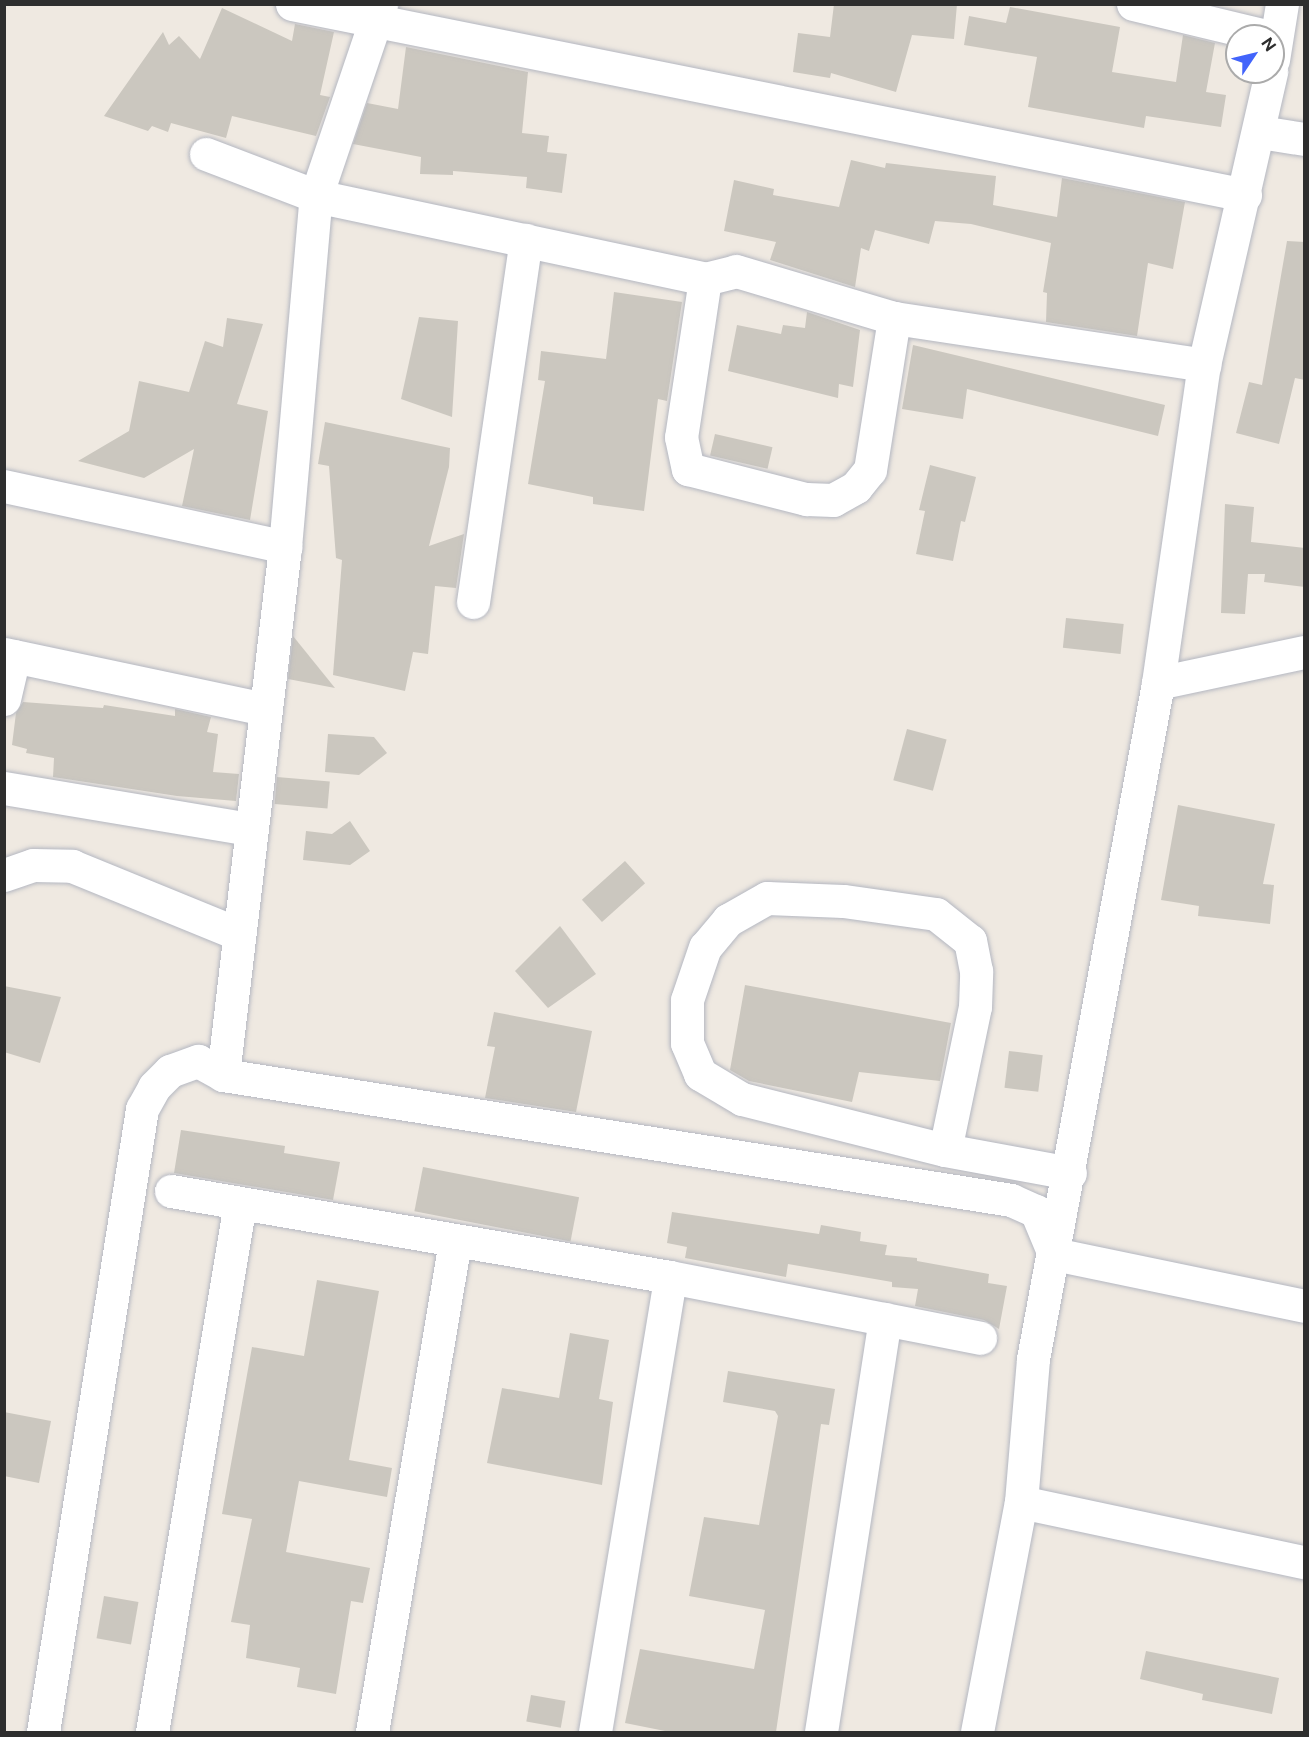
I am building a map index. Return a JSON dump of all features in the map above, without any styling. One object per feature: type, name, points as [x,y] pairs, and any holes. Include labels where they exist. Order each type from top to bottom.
[{"type":"street","points":[[292,4],[379,13],[1245,195]]},
{"type":"street","points":[[1133,4],[1225,30]]},
{"type":"street","points":[[1277,24],[1282,4]]},
{"type":"street","points":[[223,1075],[250,829],[285,547],[316,196],[379,13]]},
{"type":"street","points":[[977,1732],[1021,1502],[1034,1359],[1070,1173],[1158,683],[1204,365],[1260,132],[1269,84]]},
{"type":"street","points":[[1260,132],[1305,139]]},
{"type":"street","points":[[206,154],[316,196],[705,279],[736,271],[894,318],[1204,365]]},
{"type":"street","points":[[473,602],[526,240]]},
{"type":"street","points":[[705,279],[681,437],[688,469],[806,499],[833,500],[856,488],[870,470],[894,318]]},
{"type":"street","points":[[4,486],[285,547]]},
{"type":"street","points":[[1158,683],[1305,652]]},
{"type":"street","points":[[4,699],[9,655],[265,709]]},
{"type":"street","points":[[4,788],[250,829]]},
{"type":"street","points":[[4,875],[33,865],[72,866],[239,934]]},
{"type":"street","points":[[945,1150],[975,1007],[976,971],[970,940],[936,914],[843,902],[767,898],[728,920],[705,947],[687,1000],[687,1043],[700,1074],[742,1099],[945,1150],[1070,1173]]},
{"type":"street","points":[[43,1732],[142,1109],[154,1087],[170,1071],[198,1061],[223,1075],[1011,1200],[1036,1211],[1054,1254]]},
{"type":"street","points":[[171,1191],[670,1277],[980,1338]]},
{"type":"street","points":[[152,1732],[240,1203]]},
{"type":"street","points":[[372,1732],[455,1240]]},
{"type":"street","points":[[1054,1254],[1305,1306]]},
{"type":"street","points":[[595,1732],[670,1277]]},
{"type":"street","points":[[821,1732],[885,1319]]},
{"type":"street","points":[[1021,1502],[1305,1562]]},
{"type":"building","points":[[834,4],[957,4],[954,39],[912,35],[896,92],[831,73],[830,78],[793,72],[798,33],[830,37]]},
{"type":"building","points":[[1010,7],[1120,27],[1112,72],[1176,82],[1183,35],[1215,43],[1206,92],[1226,95],[1221,127],[1146,116],[1144,128],[1028,107],[1037,57],[964,45],[969,16],[1006,23]]},
{"type":"building","points":[[222,8],[292,41],[295,24],[334,32],[320,95],[330,97],[316,136],[232,116],[226,138],[171,123],[168,132],[152,126],[148,131],[104,116],[163,32],[169,45],[179,36],[200,59]]},
{"type":"building","points":[[406,47],[528,72],[522,133],[549,136],[547,152],[567,154],[562,193],[526,188],[527,177],[453,171],[453,175],[420,174],[421,157],[353,144],[367,103],[398,109]]},
{"type":"building","points":[[851,160],[885,168],[886,163],[996,176],[993,205],[1057,217],[1062,178],[1185,202],[1173,269],[1148,263],[1137,336],[1046,322],[1047,293],[1043,292],[1051,243],[971,224],[935,221],[929,244],[875,230],[869,251],[861,248],[855,287],[770,260],[776,242],[724,231],[734,180],[774,189],[773,195],[839,207]]},
{"type":"building","points":[[1287,241],[1305,242],[1305,380],[1295,378],[1279,444],[1236,433],[1249,382],[1262,385]]},
{"type":"building","points":[[614,292],[682,302],[667,401],[658,399],[644,511],[593,504],[593,497],[528,484],[545,381],[538,380],[541,351],[606,359]]},
{"type":"building","points":[[807,312],[860,330],[853,387],[839,384],[838,398],[728,371],[737,325],[781,334],[783,325],[805,328]]},
{"type":"building","points":[[419,317],[458,321],[452,417],[401,399]]},
{"type":"building","points":[[227,318],[263,324],[237,404],[268,411],[250,520],[182,506],[194,449],[144,478],[78,461],[129,431],[139,381],[189,392],[205,341],[223,347]]},
{"type":"building","points":[[913,345],[1165,405],[1158,436],[967,389],[963,419],[902,409]]},
{"type":"building","points":[[325,422],[450,448],[449,467],[429,546],[464,534],[456,588],[435,586],[428,654],[413,652],[405,691],[333,675],[342,560],[336,558],[329,466],[318,464]]},
{"type":"building","points":[[715,434],[772,447],[768,469],[710,455]]},
{"type":"building","points":[[930,465],[976,477],[965,522],[961,521],[953,561],[916,554],[925,511],[919,510]]},
{"type":"building","points":[[1225,504],[1254,507],[1251,542],[1305,548],[1305,587],[1264,582],[1265,574],[1248,574],[1245,614],[1221,613]]},
{"type":"building","points":[[1066,618],[1124,624],[1121,654],[1063,648]]},
{"type":"building","points":[[293,636],[335,688],[288,679]]},
{"type":"building","points":[[23,702],[103,708],[104,705],[175,716],[175,709],[211,717],[207,732],[218,734],[213,772],[239,774],[236,801],[177,796],[53,777],[54,758],[26,753],[27,749],[12,745],[16,713]]},
{"type":"building","points":[[907,729],[947,740],[933,791],[893,780]]},
{"type":"building","points":[[328,734],[374,737],[387,753],[359,775],[325,772]]},
{"type":"building","points":[[277,777],[330,782],[327,809],[275,804]]},
{"type":"building","points":[[1178,805],[1275,824],[1263,884],[1274,885],[1270,924],[1198,916],[1199,906],[1161,900]]},
{"type":"building","points":[[350,821],[370,851],[350,865],[303,860],[306,831],[332,834]]},
{"type":"building","points":[[625,861],[645,883],[602,922],[582,900]]},
{"type":"building","points":[[560,926],[596,974],[548,1008],[515,971]]},
{"type":"building","points":[[745,985],[951,1023],[940,1081],[859,1072],[852,1102],[749,1081],[730,1070]]},
{"type":"building","points":[[4,986],[61,997],[40,1063],[4,1052]]},
{"type":"building","points":[[494,1012],[592,1031],[576,1112],[485,1098],[495,1047],[487,1046]]},
{"type":"building","points":[[1009,1051],[1043,1055],[1038,1092],[1004,1088]]},
{"type":"building","points":[[181,1130],[285,1146],[284,1153],[340,1162],[333,1200],[174,1173]]},
{"type":"building","points":[[423,1167],[579,1197],[570,1242],[414,1211]]},
{"type":"building","points":[[672,1212],[819,1234],[821,1225],[861,1232],[860,1241],[887,1245],[885,1255],[917,1258],[917,1261],[989,1274],[988,1283],[1007,1286],[999,1329],[984,1320],[915,1306],[918,1289],[892,1287],[892,1282],[788,1264],[786,1277],[685,1258],[687,1247],[667,1243]]},
{"type":"building","points":[[317,1280],[379,1291],[349,1460],[392,1468],[387,1497],[299,1481],[286,1552],[370,1568],[363,1603],[351,1601],[336,1694],[297,1687],[300,1668],[246,1658],[250,1625],[231,1622],[252,1519],[222,1514],[252,1347],[304,1356]]},
{"type":"building","points":[[570,1333],[609,1340],[599,1399],[613,1402],[602,1485],[487,1463],[502,1388],[559,1398]]},
{"type":"building","points":[[728,1371],[835,1389],[829,1425],[821,1424],[776,1732],[670,1732],[625,1723],[640,1649],[754,1669],[765,1610],[689,1596],[704,1517],[759,1525],[778,1416],[775,1411],[723,1402]]},
{"type":"building","points":[[4,1412],[51,1421],[39,1483],[4,1476]]},
{"type":"building","points":[[104,1596],[138,1602],[131,1644],[97,1638]]},
{"type":"building","points":[[1146,1651],[1279,1678],[1272,1714],[1202,1700],[1203,1694],[1140,1679]]},
{"type":"building","points":[[531,1695],[565,1701],[561,1728],[526,1722]]}]
